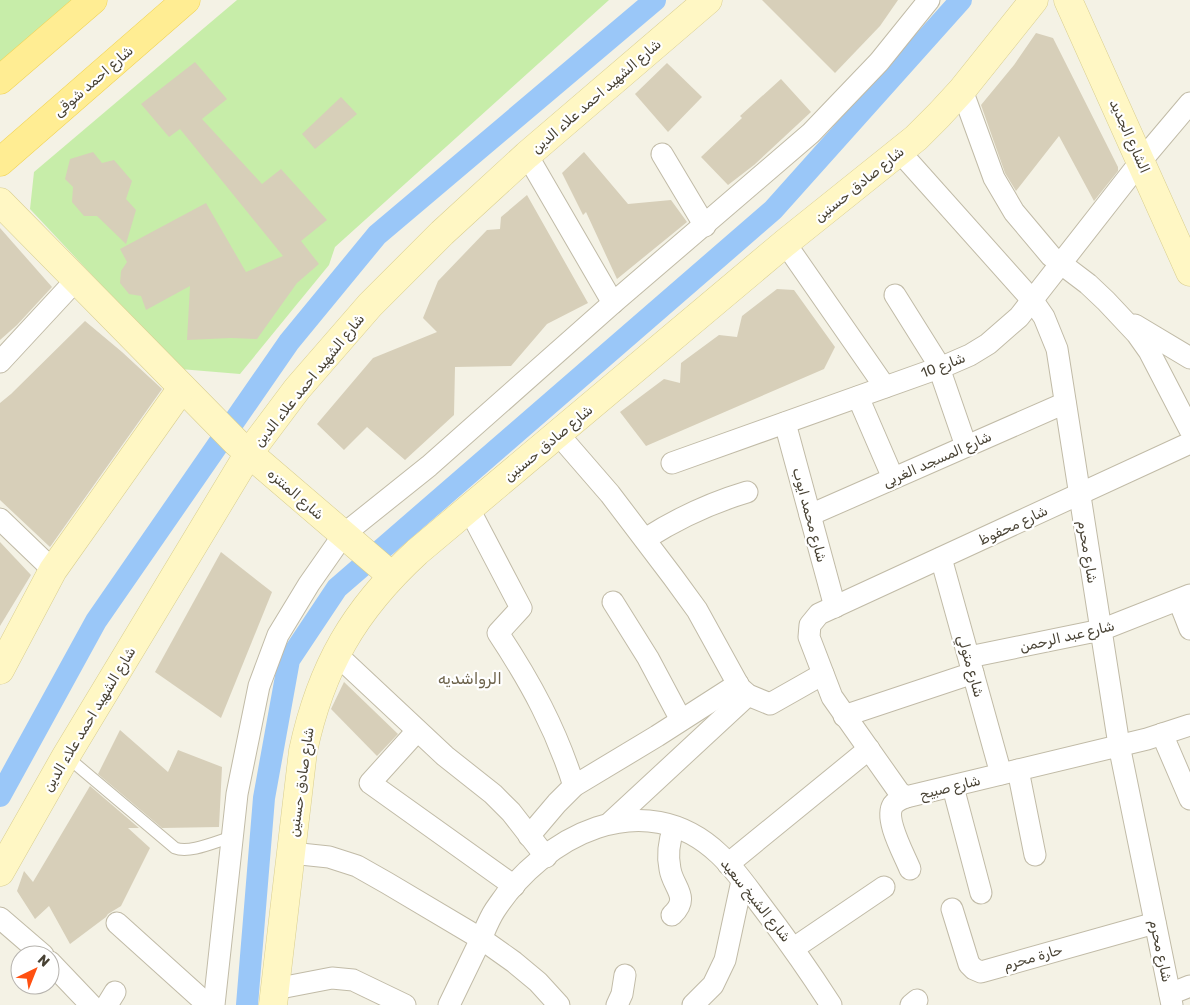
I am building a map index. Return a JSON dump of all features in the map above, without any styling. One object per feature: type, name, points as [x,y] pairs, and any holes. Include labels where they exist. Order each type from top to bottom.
[{"type":"main road","points":[[0,80],[93,0]]},
{"type":"main road","name":"شارع احمد شوقى","points":[[0,162],[186,0]]},
{"type":"street","name":"شارع الشهيد احمد علاء الدين","points":[[0,872],[243,448],[370,305],[442,233],[527,155],[708,0]]},
{"type":"street","points":[[214,1005],[237,794],[259,686],[278,635],[309,584],[351,540],[429,466],[613,303],[812,133],[879,62],[929,0]]},
{"type":"street","name":"شارع صادق حسنين","points":[[274,997],[303,750],[310,720],[320,690],[336,654],[347,633],[387,572],[469,508],[940,115],[1034,0]]},
{"type":"street","name":"الشارع الجديد","points":[[1068,0],[1190,272]]},
{"type":"street","points":[[962,90],[994,178],[1014,212],[1051,256],[1088,284],[1124,319],[1149,351],[1190,430]]},
{"type":"street","name":"شارع 10","points":[[672,463],[939,368],[970,355],[988,344],[1020,317],[1141,161],[1190,103]]},
{"type":"street","name":"شارع محرم","points":[[899,151],[1033,301],[1044,317],[1056,348],[1119,744],[1171,1000]]},
{"type":"street","points":[[662,154],[705,226]]},
{"type":"street","points":[[527,155],[613,303]]},
{"type":"street","name":"شارع المنتزه","points":[[0,202],[243,448],[387,572]]},
{"type":"street","points":[[786,243],[885,387]]},
{"type":"street","points":[[0,362],[76,280]]},
{"type":"street","points":[[896,295],[939,368],[966,446]]},
{"type":"street","points":[[1124,319],[1190,358]]},
{"type":"street","points":[[0,670],[53,570],[187,392]]},
{"type":"street","points":[[858,396],[893,478]]},
{"type":"street","name":"شارع المسجد الغربى","points":[[810,515],[1065,403]]},
{"type":"street","name":"شارع محمد ايوب","points":[[785,423],[835,607]]},
{"type":"street","points":[[558,434],[610,494],[645,539],[696,610],[743,689],[770,704],[823,674]]},
{"type":"street","name":"شارع محفوظ","points":[[835,607],[1190,442]]},
{"type":"street","points":[[645,539],[694,510],[747,492]]},
{"type":"street","points":[[469,508],[521,608],[498,633],[540,701],[574,786]]},
{"type":"street","points":[[0,519],[53,570]]},
{"type":"street","name":"شارع متولي","points":[[941,558],[971,665],[1009,772],[1035,855]]},
{"type":"street","points":[[1184,598],[1190,629]]},
{"type":"street","name":"شارع عبد الرحمن","points":[[844,716],[971,665],[1101,630],[1184,598]]},
{"type":"street","points":[[613,602],[648,658],[682,720]]},
{"type":"street","name":"شارع صبيح","points":[[835,607],[814,619],[809,631],[810,642],[832,697],[900,792],[906,797],[953,787],[1162,734],[1190,725]]},
{"type":"street","points":[[336,654],[445,756],[493,794],[511,812],[546,856]]},
{"type":"street","points":[[529,836],[574,786],[682,720],[743,689]]},
{"type":"street","points":[[611,822],[743,689]]},
{"type":"street","points":[[417,731],[370,783],[514,886]]},
{"type":"street","points":[[1162,734],[1190,800]]},
{"type":"street","points":[[728,864],[869,749]]},
{"type":"street","points":[[953,787],[981,893]]},
{"type":"street","points":[[906,797],[896,801],[890,818],[910,869]]},
{"type":"street","name":"شارع الشيخ سعيد","points":[[449,1005],[494,911],[514,886],[546,856],[574,837],[611,822],[630,820],[650,821],[686,831],[703,841],[728,864],[794,948],[831,1005]]},
{"type":"street","points":[[672,915],[681,899],[670,871],[668,859],[670,837],[674,827]]},
{"type":"street","points":[[291,853],[329,857],[357,866],[481,939],[514,962],[538,982],[559,1005]]},
{"type":"street","points":[[693,1005],[713,985],[725,960],[742,881]]},
{"type":"street","points":[[794,948],[884,886]]},
{"type":"street","name":"حارة محرم","points":[[952,909],[969,964],[981,972],[1155,922]]},
{"type":"street","points":[[0,918],[31,945]]},
{"type":"street","points":[[117,923],[208,1005]]},
{"type":"street","points":[[60,972],[91,1005]]},
{"type":"street","points":[[617,1005],[622,994],[625,975]]},
{"type":"street","points":[[274,997],[332,978],[353,980],[404,1005]]},
{"type":"street","points":[[1171,1000],[1190,986]]},
{"type":"lane","points":[[66,756],[175,848],[189,850],[232,837]]},
{"type":"green space","points":[[0,0],[74,0],[0,64]]},
{"type":"green space","points":[[237,0],[609,0],[335,247],[329,265],[240,374],[180,369],[30,209],[34,172]]},
{"type":"building","points":[[762,0],[898,0],[880,26],[835,73]]},
{"type":"building","points":[[1036,33],[1053,38],[1118,167],[1118,171],[1094,201],[1059,136],[1016,191],[1005,173],[981,105],[1014,65]]},
{"type":"building","points":[[195,62],[227,99],[202,119],[262,184],[281,169],[327,220],[301,241],[319,264],[297,283],[257,339],[187,340],[190,286],[146,310],[141,296],[129,294],[120,283],[121,271],[127,262],[120,249],[206,203],[246,272],[283,256],[180,129],[169,137],[141,104]]},
{"type":"building","points":[[667,63],[702,97],[668,132],[635,94]]},
{"type":"building","points":[[781,79],[811,112],[754,165],[728,185],[701,157],[742,118],[740,116]]},
{"type":"building","points":[[341,97],[357,114],[315,149],[302,134]]},
{"type":"building","points":[[93,152],[102,163],[114,160],[132,181],[126,199],[136,210],[126,244],[97,216],[84,216],[72,202],[73,187],[65,179],[70,159]]},
{"type":"building","points":[[584,152],[628,204],[671,200],[687,222],[617,279],[586,212],[583,215],[562,173]]},
{"type":"building","points":[[527,195],[588,303],[547,324],[511,366],[455,367],[454,415],[405,460],[367,427],[344,450],[317,424],[373,358],[437,332],[423,318],[438,281],[487,230],[500,229],[501,217]]},
{"type":"building","points":[[0,228],[52,287],[17,325],[0,340]]},
{"type":"building","points":[[777,289],[794,290],[835,347],[824,369],[646,446],[620,412],[664,379],[680,383],[681,363],[719,335],[737,337],[742,316]]},
{"type":"building","points":[[85,321],[162,389],[50,547],[0,500],[0,403]]},
{"type":"building","points":[[0,542],[31,575],[0,626]]},
{"type":"building","points":[[221,552],[272,592],[221,718],[155,672]]},
{"type":"building","points":[[344,682],[398,734],[377,756],[331,709]]},
{"type":"building","points":[[120,730],[168,772],[178,750],[222,767],[219,827],[162,828],[98,774]]},
{"type":"building","points":[[90,786],[139,828],[128,828],[150,848],[121,906],[70,944],[49,906],[35,919],[17,891],[24,871],[33,882]]},
{"type":"waterway","points":[[0,796],[96,621],[289,342],[377,235],[655,0]]},
{"type":"waterway","points":[[247,1005],[264,798],[289,660],[337,588],[773,210],[961,0]]},
{"type":"district","name":"الرواشديه","points":[[470,678]]}]
